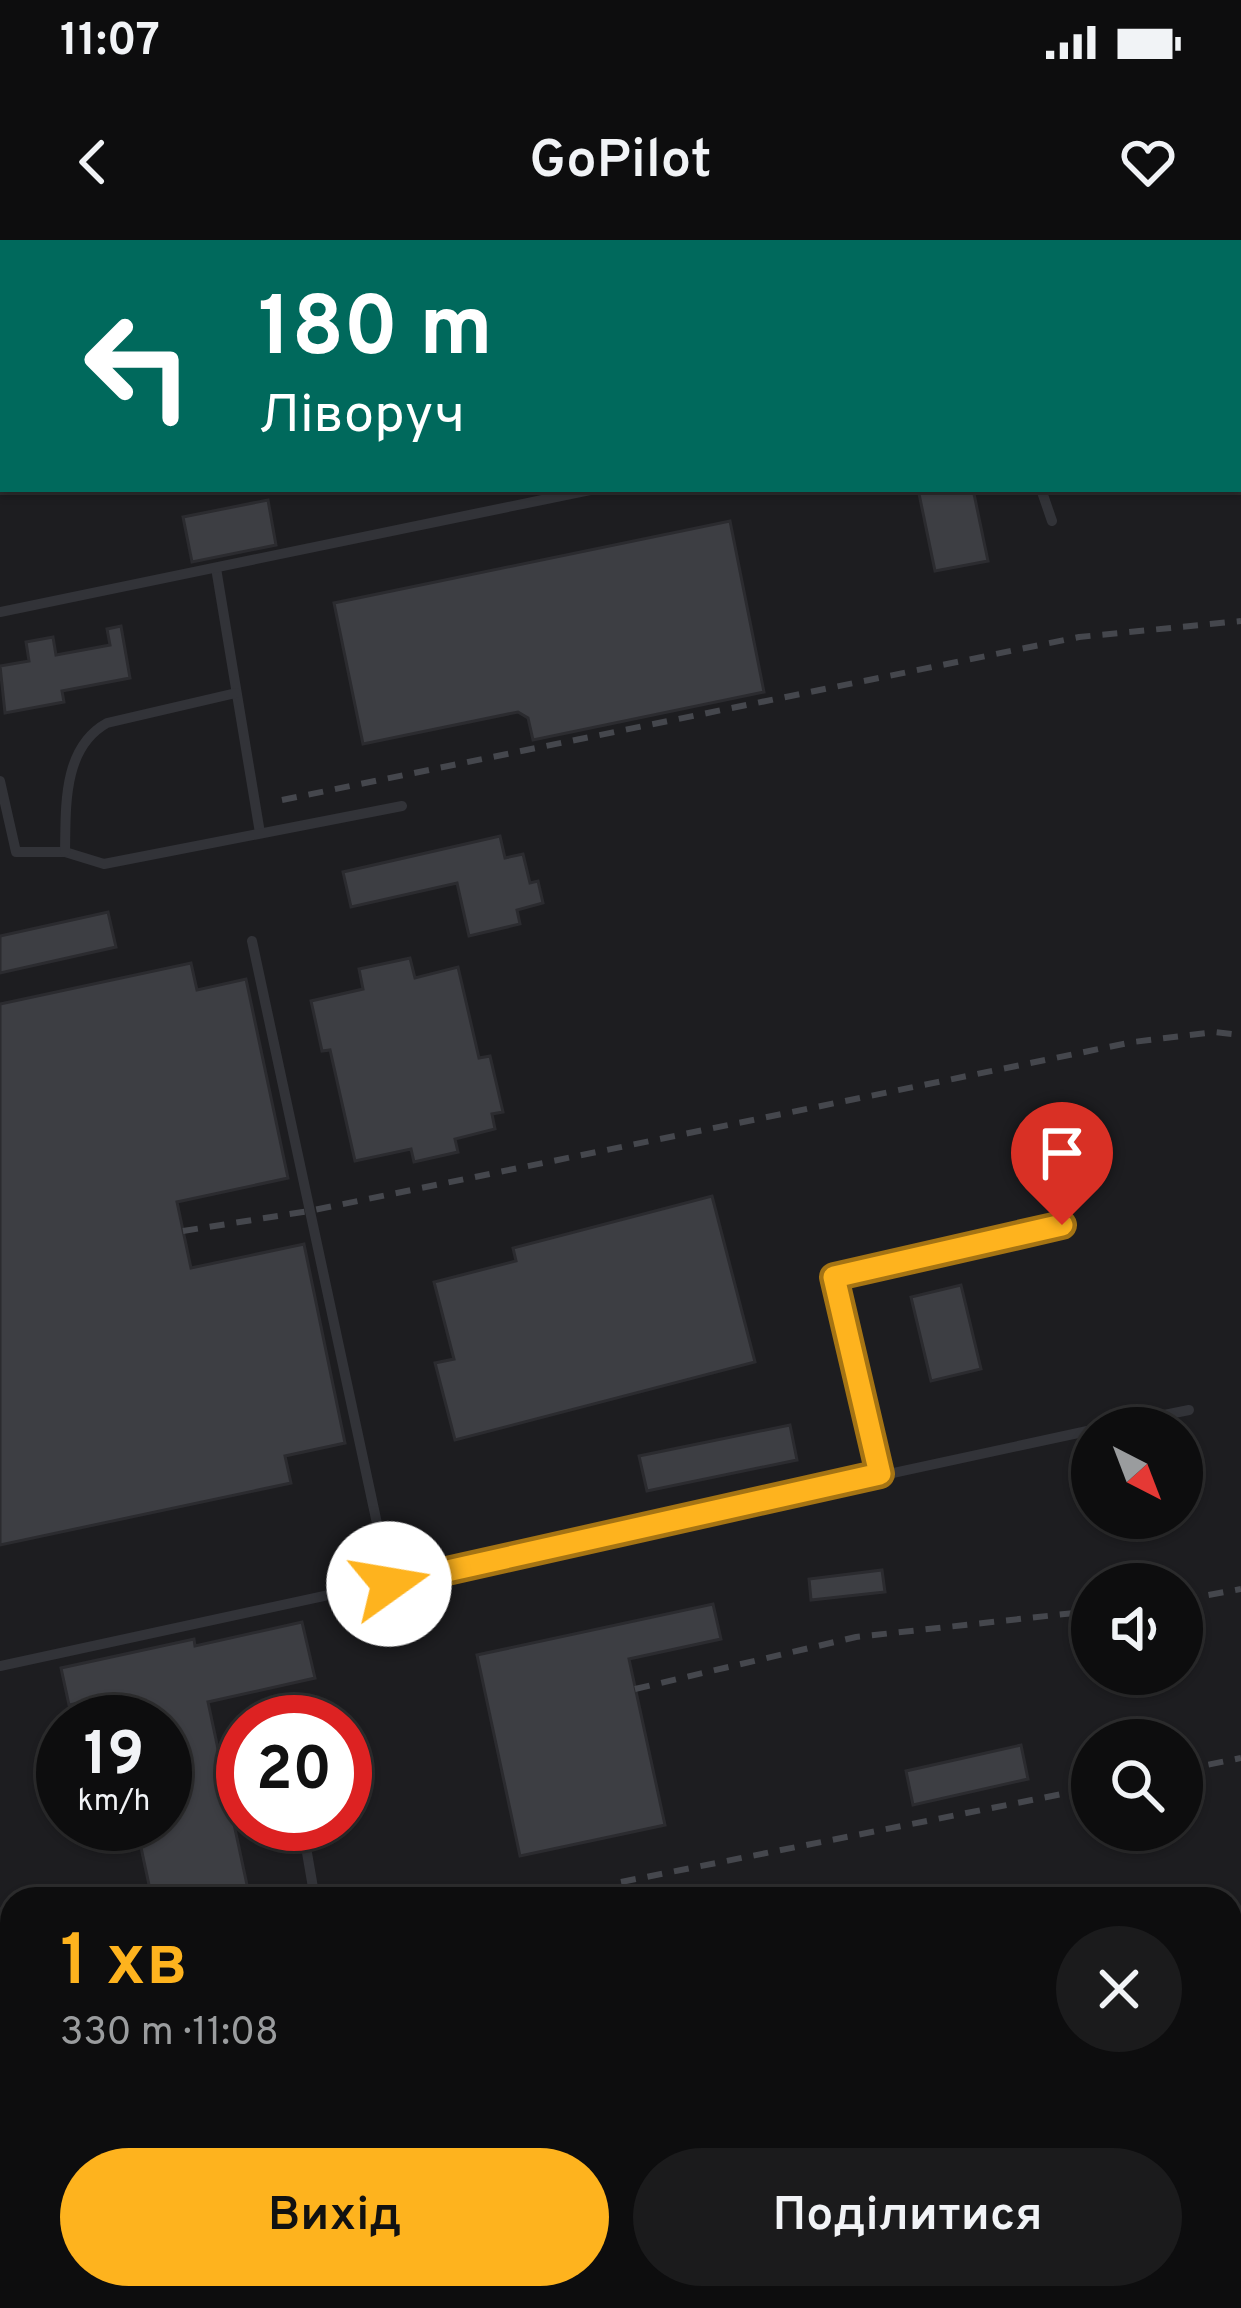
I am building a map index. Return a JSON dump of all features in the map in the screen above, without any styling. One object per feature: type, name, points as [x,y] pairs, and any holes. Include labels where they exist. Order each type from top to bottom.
[{"type":"lane","points":[[0,612],[581,492]]},
{"type":"lane","points":[[1042,492],[1052,521]]},
{"type":"lane","points":[[216,568],[260,833]]},
{"type":"lane","points":[[65,852],[67,781],[93,730],[236,693]]},
{"type":"lane","points":[[0,781],[16,852],[65,852],[104,864],[403,806]]},
{"type":"lane","points":[[251,941],[389,1584]]},
{"type":"lane","points":[[880,1474],[834,1277],[1062,1225]]},
{"type":"lane","points":[[0,1666],[1071,1434]]},
{"type":"lane","points":[[307,1851],[313,1887]]},
{"type":"shaded area","points":[[0,492],[1241,492],[1241,1887],[0,1887]]},
{"type":"building","points":[[919,492],[974,492],[988,561],[935,571]]},
{"type":"building","points":[[268,500],[276,545],[192,562],[183,517]]},
{"type":"building","points":[[730,521],[764,692],[533,740],[528,718],[518,712],[363,744],[334,603]]},
{"type":"building","points":[[121,626],[130,678],[62,691],[64,702],[5,713],[0,666],[29,661],[26,642],[53,637],[56,655],[110,645],[107,629]]},
{"type":"building","points":[[500,836],[505,858],[523,854],[530,883],[538,881],[543,903],[517,910],[520,924],[469,936],[457,883],[351,907],[343,872]]},
{"type":"building","points":[[108,912],[116,947],[0,973],[0,936]]},
{"type":"building","points":[[410,958],[415,978],[458,967],[479,1058],[490,1056],[503,1112],[492,1114],[495,1129],[455,1139],[458,1152],[414,1162],[411,1149],[355,1161],[330,1050],[322,1051],[311,1001],[363,989],[359,969]]},
{"type":"building","points":[[191,963],[197,990],[246,979],[288,1178],[177,1202],[191,1268],[304,1244],[345,1443],[285,1456],[291,1483],[0,1545],[0,1004]]},
{"type":"building","points":[[712,1196],[755,1362],[455,1440],[435,1363],[454,1359],[434,1282],[516,1261],[513,1248]]},
{"type":"building","points":[[961,1285],[981,1369],[931,1381],[911,1297]]},
{"type":"building","points":[[790,1425],[797,1460],[647,1491],[639,1456]]},
{"type":"building","points":[[882,1570],[885,1592],[811,1600],[809,1579]]},
{"type":"building","points":[[713,1604],[721,1639],[629,1659],[665,1825],[520,1856],[477,1655]]},
{"type":"building","points":[[302,1622],[315,1678],[239,1695],[216,1695],[216,1700],[208,1702],[216,1740],[216,1851],[240,1851],[247,1887],[149,1887],[142,1851],[192,1851],[192,1695],[67,1695],[61,1668],[194,1639],[195,1646]]},
{"type":"building","points":[[1021,1745],[1028,1779],[913,1805],[906,1771]]},
{"type":"railway","points":[[282,800],[1079,637],[1241,621]]},
{"type":"railway","points":[[183,1231],[309,1211],[1133,1042],[1215,1032],[1241,1035]]},
{"type":"railway","points":[[1203,1596],[1241,1589]]},
{"type":"railway","points":[[635,1689],[856,1637],[1071,1613]]},
{"type":"railway","points":[[1203,1766],[1241,1758]]},
{"type":"railway","points":[[621,1882],[1071,1792]]},
{"type":"route","points":[[389,1584],[880,1474],[834,1277],[1062,1225]]}]
